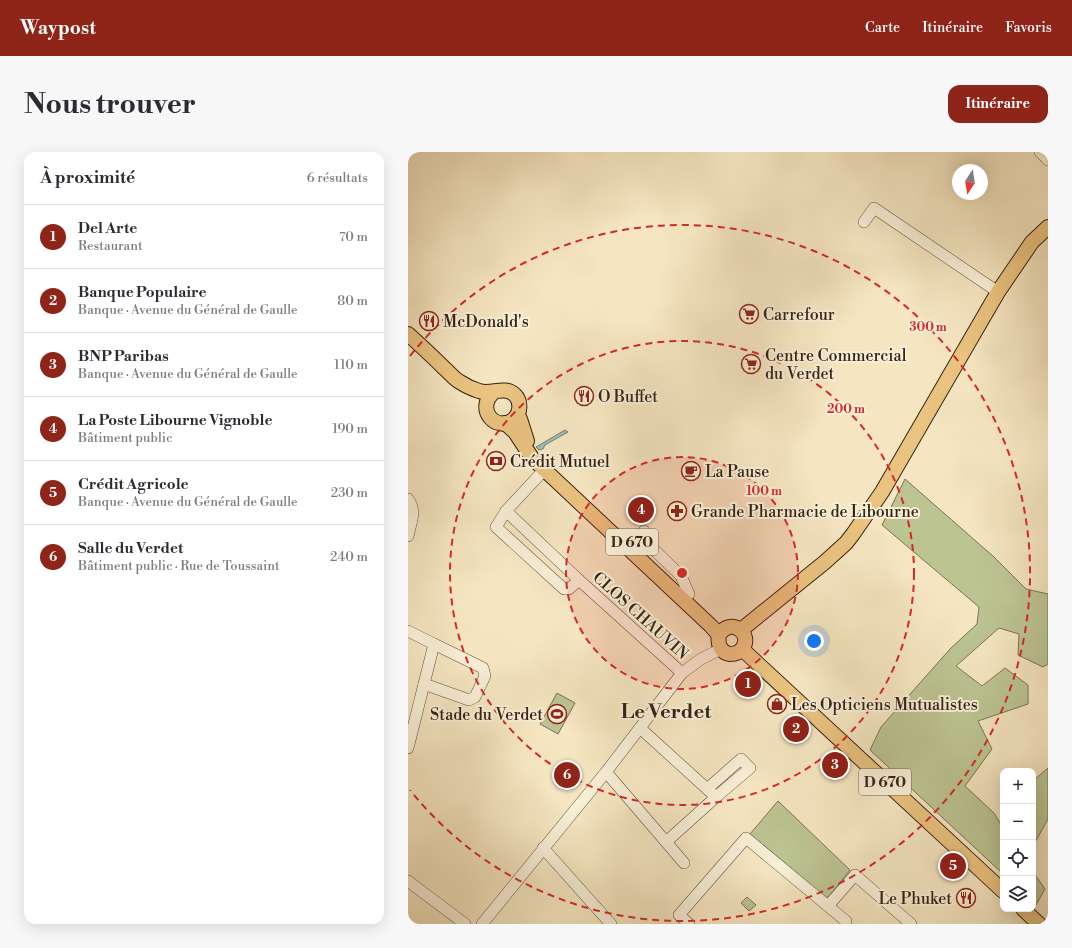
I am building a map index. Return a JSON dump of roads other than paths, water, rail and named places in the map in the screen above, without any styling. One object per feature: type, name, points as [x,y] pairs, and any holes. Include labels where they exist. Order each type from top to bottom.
[{"type":"main road","points":[[741,630],[825,562],[854,534],[882,492],[998,292],[1032,242],[1048,226]]},
{"type":"main road","points":[[408,334],[459,382],[482,392],[504,390],[514,394],[519,402],[519,411],[517,416],[510,422],[500,423],[491,419],[486,410],[486,405],[490,396],[494,392]]},
{"type":"main road","points":[[408,344],[457,389],[486,405]]},
{"type":"main road","name":"D 670","points":[[517,416],[520,420],[525,438],[531,446],[689,594],[722,637]]},
{"type":"main road","name":"D 670","points":[[505,423],[515,432],[532,458],[544,470],[722,637]]},
{"type":"main road","points":[[734,627],[741,630],[745,637],[742,649],[732,654],[728,654],[722,637],[734,627]]},
{"type":"main road","name":"D 670","points":[[742,649],[828,727],[946,839],[975,863],[1000,888]]},
{"type":"main road","points":[[1026,912],[1039,924]]},
{"type":"street","points":[[1040,152],[1048,160]]},
{"type":"street","points":[[864,222],[874,208],[998,292]]},
{"type":"street","name":"CLOS CHAUVIN","points":[[544,470],[506,511],[496,527],[564,589],[569,589],[579,580]]},
{"type":"street","points":[[408,499],[412,505],[413,513],[408,536]]},
{"type":"street","name":"CLOS CHAUVIN","points":[[506,511],[682,674]]},
{"type":"street","points":[[644,531],[646,542],[681,576],[689,594]]},
{"type":"street","points":[[408,631],[483,668],[485,676],[475,697],[470,700],[424,684]]},
{"type":"street","points":[[482,924],[606,772],[682,674],[722,637]]},
{"type":"street","points":[[408,748],[410,735],[434,644]]},
{"type":"street","points":[[640,728],[716,797]]},
{"type":"street","points":[[666,842],[750,768],[741,759],[707,789]]},
{"type":"street","points":[[606,772],[684,863]]},
{"type":"street","points":[[689,924],[679,915],[746,838],[846,921]]},
{"type":"street","points":[[543,848],[610,924]]},
{"type":"street","points":[[828,906],[855,875],[911,924]]},
{"type":"street","points":[[408,881],[464,924]]},
{"type":"water","points":[[565,430],[568,432],[545,445],[543,449],[539,450],[536,447]]},
{"type":"place","name":"Carrefour","points":[[749,314]]},
{"type":"place","name":"McDonald's","points":[[429,321]]},
{"type":"place","name":"Centre Commercial du Verdet","points":[[751,364]]},
{"type":"place","name":"O Buffet","points":[[584,396]]},
{"type":"place","name":"Crédit Mutuel","points":[[496,461]]},
{"type":"place","name":"La Pause","points":[[691,471]]},
{"type":"place","name":"La Poste Libourne Vignoble","points":[[641,510]]},
{"type":"place","name":"Grande Pharmacie de Libourne","points":[[677,511]]},
{"type":"place","name":"Del Arte","points":[[748,684]]},
{"type":"place","name":"Les Opticiens Mutualistes","points":[[777,704]]},
{"type":"place","name":"Stade du Verdet","points":[[557,714]]},
{"type":"place","name":"Banque Populaire","points":[[796,729]]},
{"type":"place","name":"BNP Paribas","points":[[835,765]]},
{"type":"place","name":"Salle du Verdet","points":[[567,775]]},
{"type":"place","name":"Crédit Agricole","points":[[953,866]]},
{"type":"place","name":"Le Phuket","points":[[966,898]]},
{"type":"district","name":"Le Verdet","points":[[666,711]]}]
